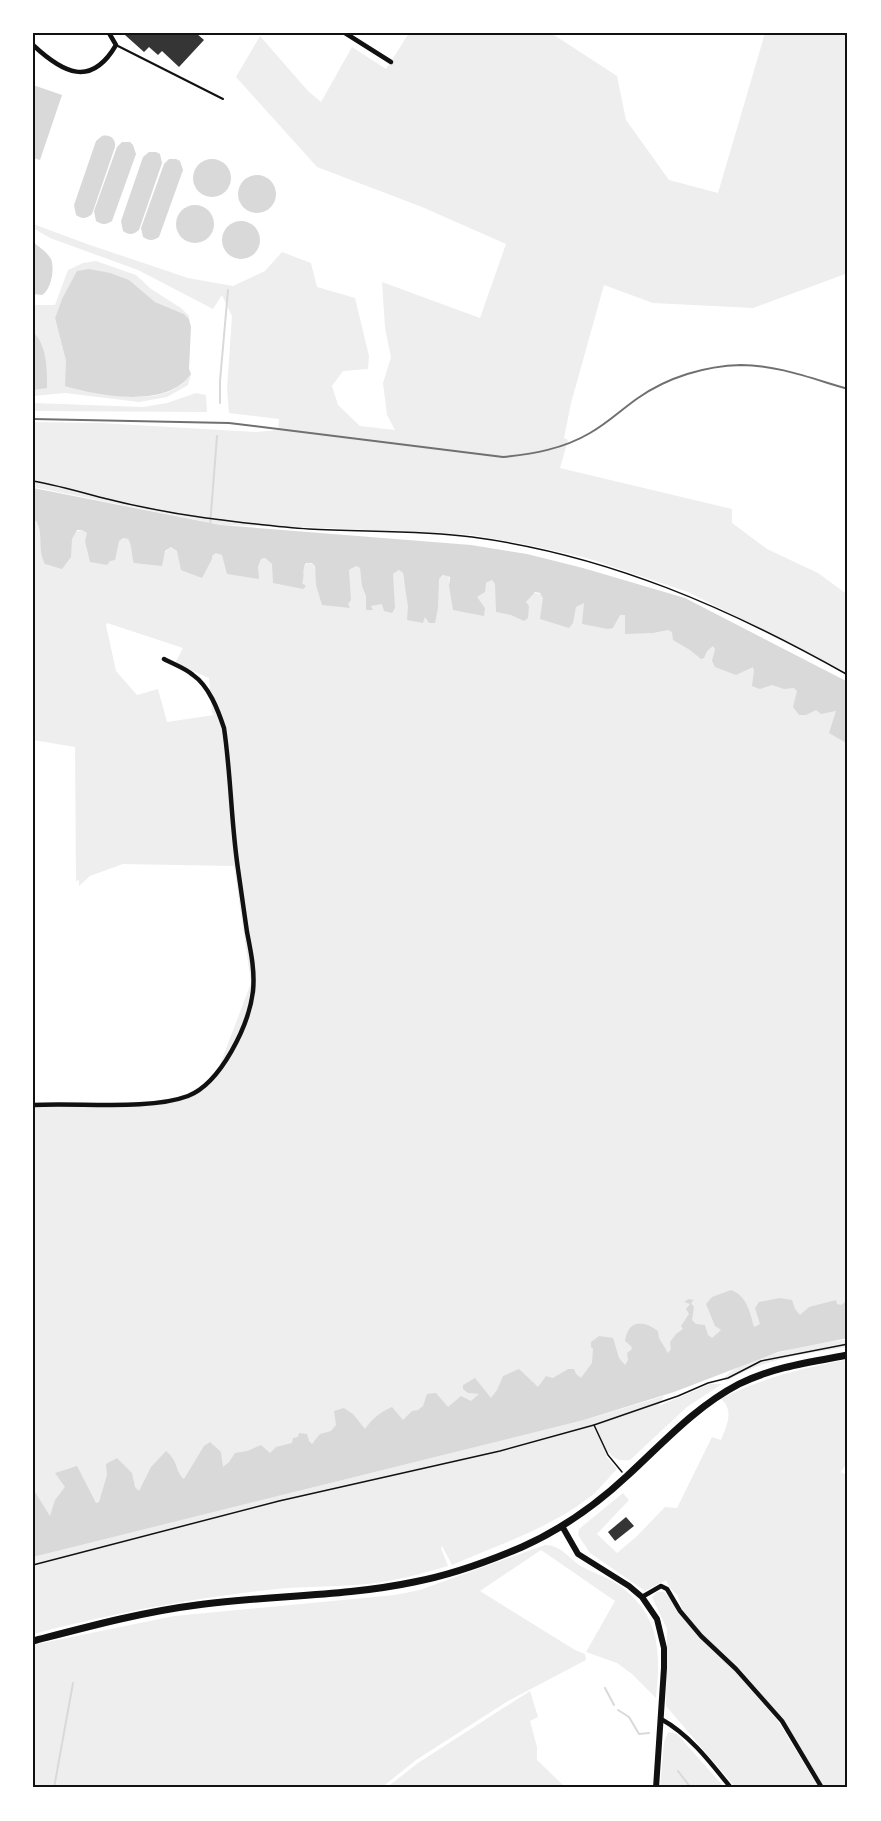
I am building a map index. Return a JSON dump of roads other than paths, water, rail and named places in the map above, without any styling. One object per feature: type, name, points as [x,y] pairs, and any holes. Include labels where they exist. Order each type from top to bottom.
[{"type":"main road","points":[[33,1641],[122,1618],[198,1605],[366,1589],[413,1582],[471,1567],[523,1547],[562,1526],[626,1477],[689,1417],[739,1384],[772,1371],[848,1355]]},
{"type":"street","points":[[33,45],[46,57],[68,71],[87,73],[103,64],[116,45],[109,33]]},
{"type":"street","points":[[345,33],[391,62]]},
{"type":"street","points":[[33,1105],[145,1103],[188,1096],[216,1075],[229,1055],[248,1014],[254,976],[234,836],[224,728],[202,683],[193,674],[164,659]]},
{"type":"street","points":[[562,1526],[578,1554],[629,1586],[642,1597],[657,1619],[664,1648],[656,1788]]},
{"type":"street","points":[[642,1597],[661,1586],[667,1589],[680,1611],[701,1636],[736,1669],[782,1721],[822,1788]]},
{"type":"street","points":[[661,1719],[676,1727],[731,1788]]},
{"type":"lane","points":[[116,45],[223,99]]},
{"type":"waterway","points":[[220,403],[228,290]]},
{"type":"waterway","points":[[210,526],[217,436]]},
{"type":"waterway","points":[[54,1788],[73,1683]]},
{"type":"waterway","points":[[605,1688],[614,1705]]},
{"type":"waterway","points":[[618,1710],[629,1717],[639,1734],[649,1733]]},
{"type":"waterway","points":[[678,1771],[691,1788]]},
{"type":"railway","points":[[33,419],[229,423],[503,457],[559,447],[580,439],[662,384],[700,370],[741,365],[768,367],[848,389]]}]
